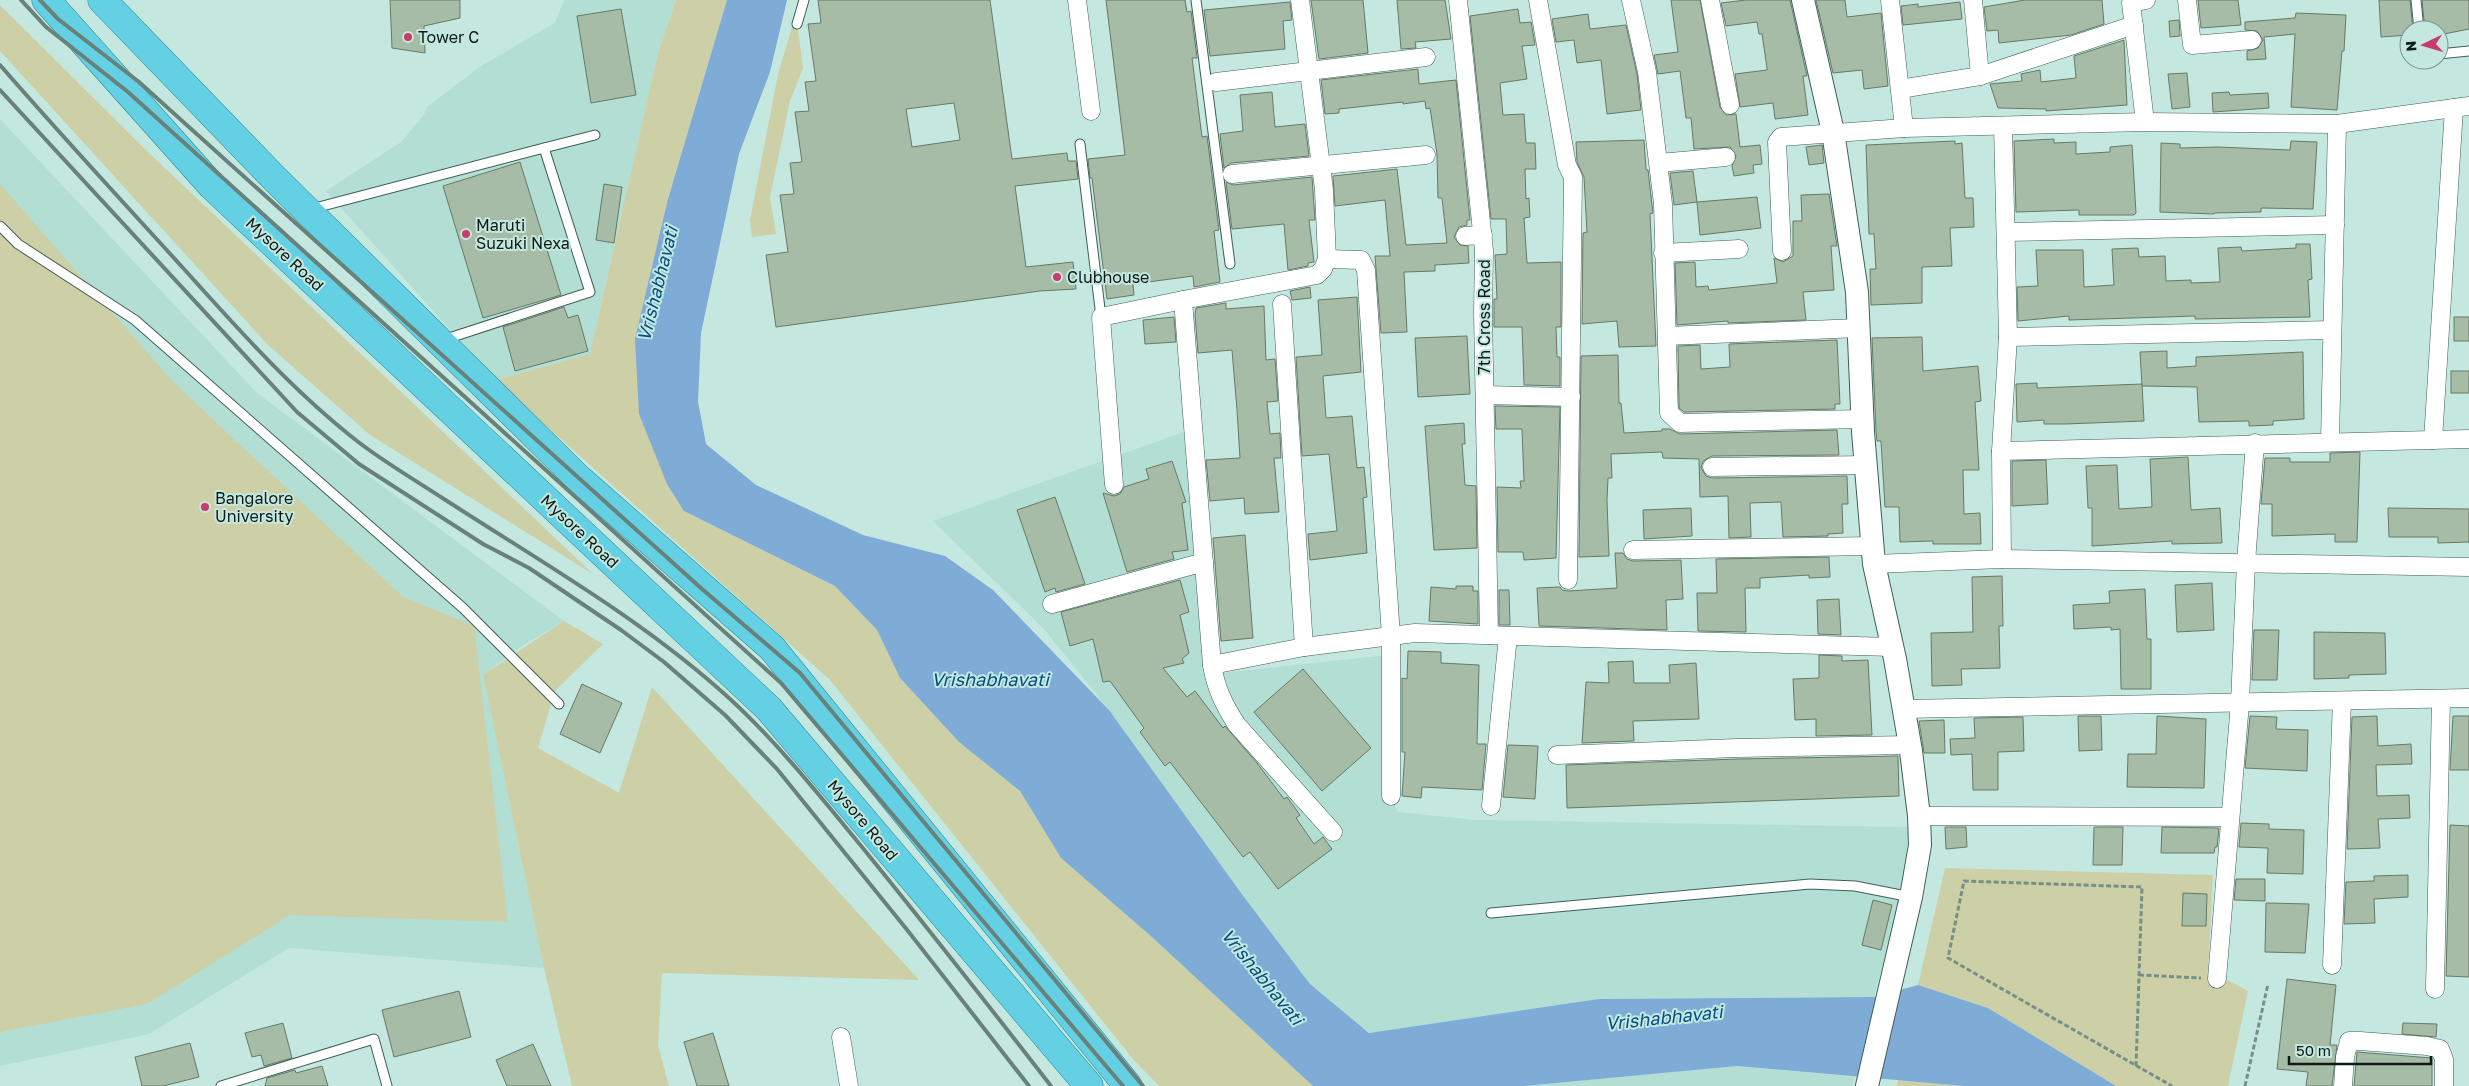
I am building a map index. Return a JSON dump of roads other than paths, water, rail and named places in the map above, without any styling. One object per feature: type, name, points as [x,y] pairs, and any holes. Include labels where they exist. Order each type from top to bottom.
[{"type":"highway","name":"Mysore Road","points":[[46,0],[212,186],[769,709],[1089,1086]]},
{"type":"highway","points":[[102,0],[306,210],[578,478],[772,648],[1128,1086]]},
{"type":"street","points":[[1077,0],[1091,111]]},
{"type":"street","points":[[1114,484],[1102,317],[1317,275],[1323,269],[1327,259],[1321,166],[1300,0]]},
{"type":"street","name":"7th Cross Road","points":[[1458,0],[1483,235],[1489,635]]},
{"type":"street","points":[[1538,0],[1567,165],[1573,177],[1568,580]]},
{"type":"street","points":[[1631,0],[1648,72],[1659,163],[1663,204],[1668,408],[1672,417],[1680,424],[1863,419]]},
{"type":"street","points":[[1710,0],[1730,104]]},
{"type":"street","points":[[1803,0],[1833,132],[1857,292],[1863,419],[1873,555],[1904,710],[1919,816],[1920,845],[1911,897],[1891,992],[1869,1082]]},
{"type":"street","points":[[1890,0],[1904,128]]},
{"type":"street","points":[[1973,0],[1980,76]]},
{"type":"street","points":[[2187,0],[2192,45],[2252,40]]},
{"type":"street","points":[[2135,1],[2134,25],[2145,122]]},
{"type":"street","points":[[1900,89],[1980,76],[2134,25]]},
{"type":"street","points":[[1216,82],[1426,57]]},
{"type":"street","points":[[1782,251],[1777,140],[1781,137],[1904,128],[2145,122],[2337,124],[2462,107],[2433,440]]},
{"type":"street","points":[[2330,442],[2337,124]]},
{"type":"street","points":[[2002,559],[2001,450],[2008,337],[2004,126]]},
{"type":"street","points":[[1232,174],[1426,155]]},
{"type":"street","points":[[1659,163],[1726,158]]},
{"type":"street","points":[[2006,232],[2335,225]]},
{"type":"street","points":[[1465,236],[1483,235]]},
{"type":"street","points":[[1663,253],[1739,249]]},
{"type":"street","points":[[1327,259],[1361,260],[1366,270],[1391,636],[1391,796]]},
{"type":"street","points":[[1183,300],[1212,665],[1216,686],[1224,705],[1238,725],[1333,832]]},
{"type":"street","points":[[1282,304],[1304,647]]},
{"type":"street","points":[[1667,336],[1858,328]]},
{"type":"street","points":[[2008,337],[2332,330]]},
{"type":"street","points":[[1485,395],[1571,397]]},
{"type":"street","points":[[2001,450],[2469,439]]},
{"type":"street","points":[[2217,979],[2240,703],[2246,562],[2255,443]]},
{"type":"street","points":[[1712,467],[1866,465]]},
{"type":"street","points":[[1633,550],[2469,567]]},
{"type":"street","points":[[1052,604],[1204,562]]},
{"type":"street","points":[[1212,665],[1304,647],[1415,633],[1892,647]]},
{"type":"street","points":[[1491,806],[1508,636]]},
{"type":"street","points":[[1904,710],[2469,698]]},
{"type":"street","points":[[2435,989],[2441,699]]},
{"type":"street","points":[[2332,965],[2342,701]]},
{"type":"street","points":[[1557,755],[1910,745]]},
{"type":"street","points":[[1919,816],[2230,817]]},
{"type":"street","points":[[840,1037],[849,1086]]},
{"type":"street","points":[[2343,1086],[2345,1057],[2349,1041],[2360,1040],[2427,1046],[2440,1050],[2444,1059],[2444,1086]]},
{"type":"lane","points":[[797,24],[804,0]]},
{"type":"lane","points":[[1196,0],[1230,264]]},
{"type":"lane","points":[[2416,0],[2418,20]]},
{"type":"lane","points":[[2449,53],[2469,51]]},
{"type":"lane","points":[[306,210],[595,135]]},
{"type":"lane","points":[[1080,144],[1102,317]]},
{"type":"lane","points":[[439,341],[590,292],[544,148]]},
{"type":"lane","points":[[0,226],[18,244],[135,320],[463,608],[558,704]]},
{"type":"lane","points":[[1491,913],[1810,884],[1855,886],[1911,897]]},
{"type":"lane","points":[[221,1086],[374,1039],[387,1086]]},
{"type":"water","name":"Vrishabhavati","points":[[727,0],[787,0],[770,72],[739,154],[701,333],[698,402],[706,444],[756,485],[863,535],[945,556],[993,590],[1109,710],[1244,897],[1310,984],[1369,1033],[1599,999],[1874,997],[1918,985],[1988,1008],[2116,1086],[1964,1086],[1737,1066],[1524,1086],[1313,1086],[1153,938],[1061,858],[1020,791],[959,742],[900,678],[877,630],[835,586],[684,511],[667,484],[639,414],[635,339],[668,199]]},
{"type":"railway","points":[[21,0],[46,27],[128,92],[781,683],[1123,1086]]},
{"type":"railway","points":[[40,0],[58,19],[139,82],[702,589],[800,673],[1143,1086]]},
{"type":"railway","points":[[0,65],[246,337],[333,422],[389,464],[626,617],[696,669],[747,715],[798,770],[862,847],[1051,1086]]},
{"type":"railway","points":[[0,90],[297,412],[359,464],[483,544],[529,568],[621,630],[664,662],[725,715],[777,769],[908,931],[1029,1086]]},
{"type":"place","name":"Tower C","points":[[408,37]]},
{"type":"place","name":"Maruti Suzuki Nexa","points":[[466,234]]},
{"type":"place","name":"Clubhouse","points":[[1057,277]]},
{"type":"place","name":"Bangalore University","points":[[205,507]]}]
